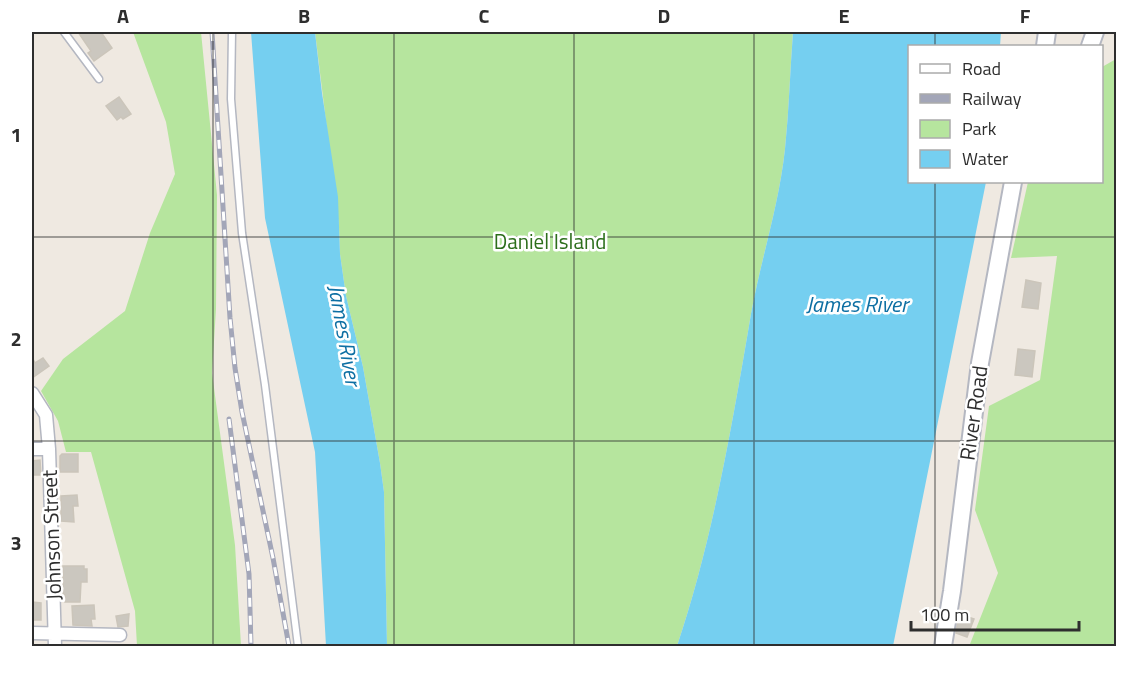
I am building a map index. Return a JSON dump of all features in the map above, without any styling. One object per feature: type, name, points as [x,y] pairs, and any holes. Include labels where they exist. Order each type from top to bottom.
[{"type":"street","name":"River Road","points":[[943,646],[980,363],[1013,183]]},
{"type":"street","name":"Johnson Street","points":[[32,393],[46,415],[50,449],[55,646]]},
{"type":"street","points":[[32,449],[50,449]]},
{"type":"street","points":[[32,633],[120,635]]},
{"type":"lane","points":[[64,32],[99,79]]},
{"type":"lane","points":[[232,32],[231,99],[242,233],[265,385],[298,646]]},
{"type":"green space","points":[[133,32],[201,32],[217,195],[216,309],[212,373],[235,545],[241,646],[137,646],[135,611],[91,452],[66,452],[58,421],[41,391],[63,359],[125,311],[150,233],[175,174],[166,122]]},
{"type":"green space","name":"Daniel Island","points":[[315,32],[793,32],[786,134],[779,191],[755,293],[729,440],[711,523],[690,606],[677,646],[387,646],[384,492],[363,367],[346,296]]},
{"type":"green space","points":[[1116,59],[1116,646],[961,646],[970,644],[998,573],[975,510],[989,406],[1040,380],[1057,256],[1011,258],[1028,183],[1103,183],[1103,66]]},
{"type":"water","name":"James River","points":[[251,32],[315,32],[338,197],[340,254],[346,296],[363,367],[384,492],[387,646],[326,646],[315,452],[265,218]]},
{"type":"water","name":"James River","points":[[793,32],[1001,32],[1000,45],[908,45],[908,183],[986,183],[893,646],[677,646],[701,565],[729,440],[755,293],[779,191],[786,134]]},
{"type":"building","points":[[78,32],[101,32],[112,48],[94,61],[88,53],[91,51]]},
{"type":"building","points":[[119,97],[131,114],[117,120],[106,106]]},
{"type":"building","points":[[1026,280],[1041,283],[1038,309],[1022,307]]},
{"type":"building","points":[[1018,349],[1035,351],[1032,377],[1015,375]]},
{"type":"building","points":[[32,357],[35,363],[43,358],[49,366],[32,378]]},
{"type":"building","points":[[62,454],[78,454],[78,472],[60,472]]},
{"type":"building","points":[[40,460],[41,475],[32,475],[32,461]]},
{"type":"building","points":[[77,495],[78,506],[73,506],[74,522],[61,521],[61,496]]},
{"type":"building","points":[[63,566],[84,566],[84,569],[87,569],[87,582],[81,582],[80,602],[65,602]]},
{"type":"building","points":[[32,602],[41,603],[41,620],[32,620]]},
{"type":"building","points":[[94,605],[95,619],[91,619],[92,626],[73,625],[72,606]]},
{"type":"building","points":[[129,614],[128,626],[118,627],[116,616]]},
{"type":"building","points":[[959,614],[974,619],[967,637],[956,633]]},
{"type":"railway","points":[[212,32],[235,368],[289,646]]},
{"type":"railway","points":[[229,419],[249,574],[251,646]]}]
